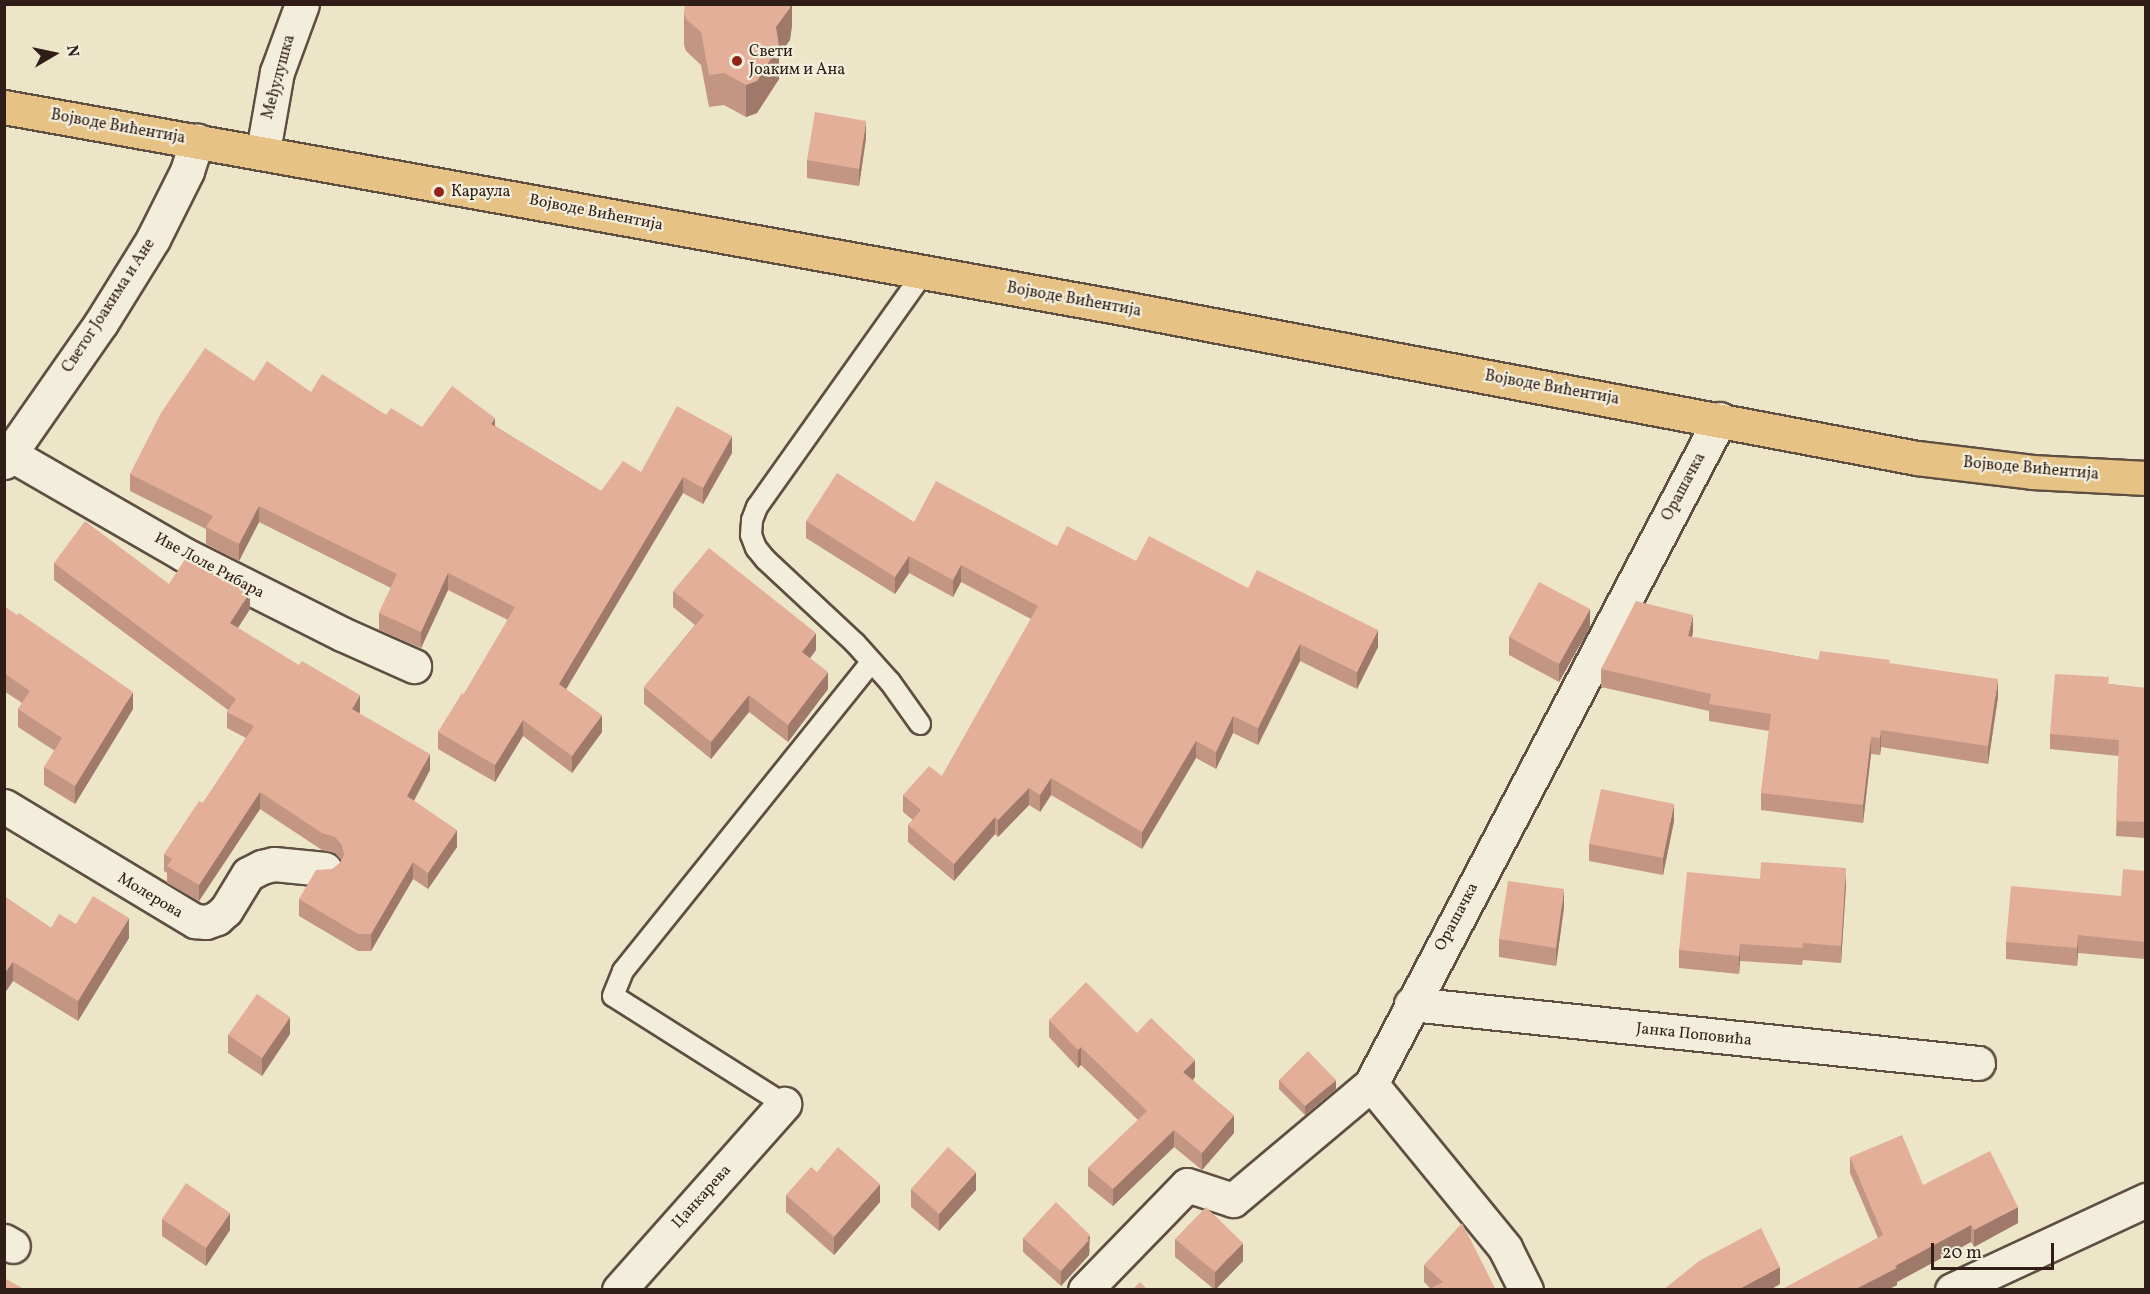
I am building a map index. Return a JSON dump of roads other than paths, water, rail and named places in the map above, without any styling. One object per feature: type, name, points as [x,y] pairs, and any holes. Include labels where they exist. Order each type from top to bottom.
[{"type":"main road","name":"Војводе Вићентија","points":[[4,107],[924,272],[1928,459],[2032,472],[2145,478]]},
{"type":"street","name":"Међулушка","points":[[262,152],[268,107],[277,72],[302,4]]},
{"type":"street","name":"Светог Јоакима и Ане","points":[[7,458],[101,323],[153,239],[187,171],[197,141]]},
{"type":"street","name":"Орашачка","points":[[1085,1290],[1187,1185],[1233,1200],[1371,1084],[1411,1004],[1720,420]]},
{"type":"street","name":"Иве Лоле Рибара","points":[[7,458],[183,554],[342,634],[414,666]]},
{"type":"street","name":"Молерова","points":[[4,806],[195,921],[206,922],[217,918],[226,910],[248,874],[261,867],[286,865],[325,869]]},
{"type":"street","name":"Јанка Поповића","points":[[1411,1004],[1978,1063]]},
{"type":"street","points":[[1371,1084],[1505,1248],[1526,1290]]},
{"type":"street","name":"Цанкарева","points":[[619,1290],[784,1104]]},
{"type":"street","points":[[1952,1290],[2145,1200]]},
{"type":"lane","points":[[920,724],[890,682],[855,643],[765,559],[756,548],[752,535],[752,520],[757,507],[924,272]]},
{"type":"lane","points":[[784,1104],[613,996],[623,971],[871,662]]},
{"type":"place","name":"Свети Јоаким и Ана","points":[[737,61]]},
{"type":"place","name":"Караула","points":[[439,192]]}]
